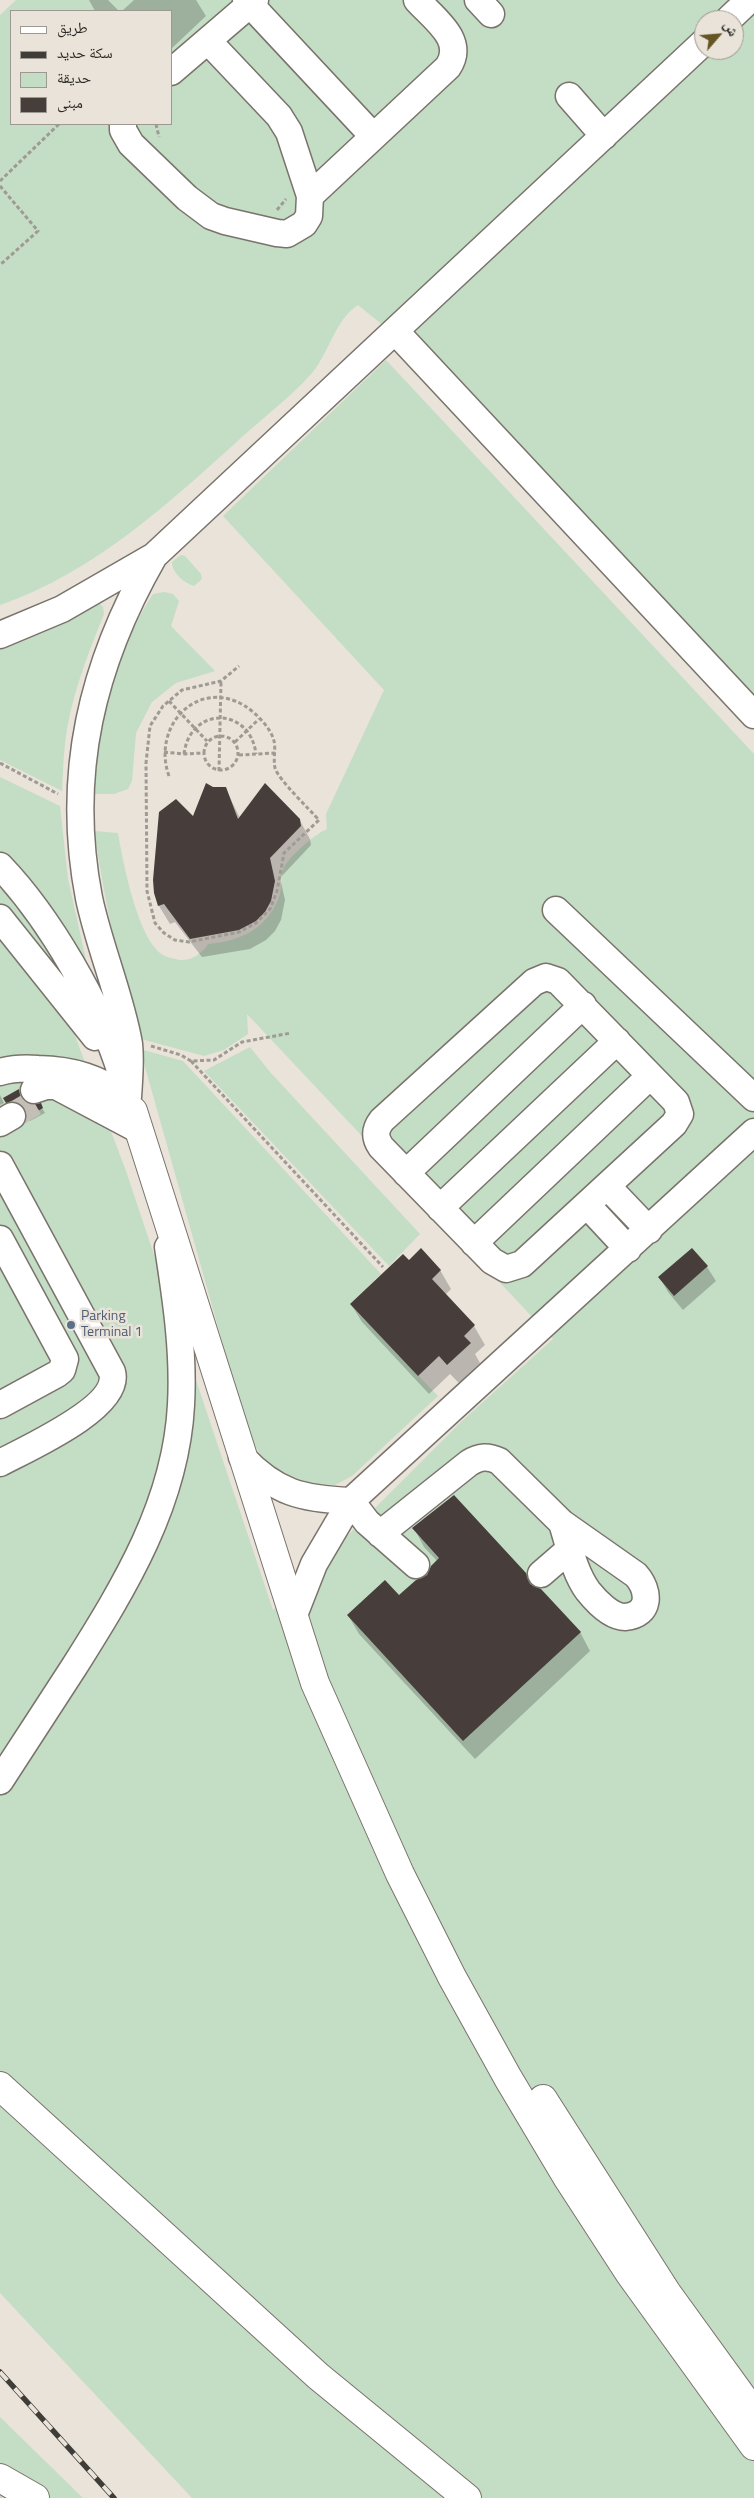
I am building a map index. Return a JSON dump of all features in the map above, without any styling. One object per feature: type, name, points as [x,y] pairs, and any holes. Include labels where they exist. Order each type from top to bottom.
[{"type":"main road","points":[[133,1113],[315,1683],[400,1874],[452,1977],[508,2078],[567,2177],[630,2274],[754,2446]]},
{"type":"main road","points":[[315,1683],[341,1714],[457,1946],[513,2049],[558,2124],[667,2294],[754,2413]]},
{"type":"main road","points":[[0,2086],[318,2376],[467,2498]]},
{"type":"main road","points":[[0,2478],[35,2498]]},
{"type":"street","points":[[299,193],[373,136],[448,67],[453,59],[455,50],[453,40],[417,0]]},
{"type":"street","points":[[738,10],[749,0]]},
{"type":"street","points":[[172,71],[208,41],[250,1],[373,136]]},
{"type":"street","points":[[123,125],[123,130],[131,144],[198,208],[225,221],[287,234],[304,224],[311,206],[299,193],[292,140],[284,124],[208,41]]},
{"type":"street","points":[[0,636],[62,609],[154,556],[396,332],[694,51]]},
{"type":"street","points":[[569,96],[604,136]]},
{"type":"street","points":[[396,332],[754,715]]},
{"type":"street","points":[[133,1113],[124,1055],[90,898],[83,854],[82,765],[88,720],[99,677],[128,602],[154,556]]},
{"type":"street","points":[[0,866],[34,906],[57,940],[98,1018],[124,1055]]},
{"type":"street","points":[[556,910],[754,1098]]},
{"type":"street","points":[[0,918],[29,953],[124,1055]]},
{"type":"street","points":[[0,932],[29,953]]},
{"type":"street","points":[[546,977],[558,981],[582,1005],[679,1108],[678,1120],[587,1205],[514,1268],[498,1266],[377,1142],[376,1130],[382,1120],[540,978],[546,977]]},
{"type":"street","points":[[406,1173],[582,1005]]},
{"type":"street","points":[[440,1208],[617,1041]]},
{"type":"street","points":[[0,1072],[13,1069],[36,1086],[54,1094],[70,1092],[133,1113]]},
{"type":"street","points":[[4,1108],[57,1069],[83,1074],[133,1113]]},
{"type":"street","points":[[474,1243],[650,1076]]},
{"type":"street","points":[[294,1615],[314,1564],[351,1502],[754,1132]]},
{"type":"street","points":[[0,1165],[112,1372],[114,1379],[112,1387],[98,1405],[59,1432],[0,1463]]},
{"type":"street","points":[[607,1186],[649,1230]]},
{"type":"street","points":[[0,1781],[96,1631],[142,1552],[160,1508],[173,1461],[181,1405],[180,1326],[161,1202]]},
{"type":"street","points":[[587,1205],[628,1249]]},
{"type":"street","points":[[0,1240],[65,1359],[62,1370],[57,1374],[0,1405]]},
{"type":"street","points":[[380,1534],[469,1463],[484,1456],[499,1461],[562,1523],[636,1575],[644,1584],[647,1595],[644,1606],[635,1614],[624,1617],[612,1613],[599,1603],[580,1576],[562,1523]]},
{"type":"street","points":[[242,1457],[260,1476],[282,1490],[306,1498],[351,1502],[380,1534],[416,1566]]},
{"type":"street","points":[[541,1574],[570,1548]]},
{"type":"path","points":[[0,181],[58,125]]},
{"type":"path","points":[[156,125],[156,134],[161,140]]},
{"type":"path","points":[[0,186],[38,231],[0,265]]},
{"type":"path","points":[[274,212],[282,206],[287,198],[299,193]]},
{"type":"path","points":[[170,776],[164,752],[169,730],[180,713],[192,704],[206,699],[233,700],[247,706],[269,730],[274,741],[275,768],[319,820],[284,853],[274,900],[270,909],[256,923],[239,932],[189,942],[175,940],[164,933],[155,923],[147,891],[146,745],[150,726],[169,701],[182,690],[221,681],[239,666]]},
{"type":"path","points":[[219,771],[221,681]]},
{"type":"path","points":[[169,701],[207,742]]},
{"type":"path","points":[[184,754],[189,736],[195,728],[202,722],[221,718],[239,723],[247,730],[252,737],[256,754]]},
{"type":"path","points":[[234,742],[259,719]]},
{"type":"path","points":[[220,735],[228,737],[234,742],[238,755],[235,763],[228,769],[219,771],[211,768],[205,761],[203,753],[207,742],[220,735]]},
{"type":"path","points":[[164,752],[203,753]]},
{"type":"path","points":[[238,755],[275,753]]},
{"type":"path","points":[[0,763],[57,793],[81,800]]},
{"type":"path","points":[[191,1061],[214,1060],[242,1042],[291,1033]]},
{"type":"path","points":[[124,1055],[153,1046],[182,1055],[191,1061],[383,1267]]},
{"type":"green space","points":[[16,0],[754,0],[754,714],[411,348],[358,305],[350,311],[338,327],[312,373],[287,398],[187,486],[129,533],[99,555],[35,591],[0,605],[0,15]]},
{"type":"green space","points":[[386,360],[754,754],[754,2498],[192,2498],[0,2293],[0,887],[42,940],[51,959],[77,1041],[126,1171],[273,1610],[462,1421],[553,1339],[247,1014],[248,1034],[224,1050],[204,1056],[137,1038],[118,961],[98,857],[94,831],[118,833],[131,894],[142,926],[149,939],[161,954],[170,958],[184,960],[196,956],[208,944],[232,940],[252,931],[261,924],[275,906],[280,894],[283,870],[287,862],[310,840],[327,829],[326,814],[384,690],[223,516]]},
{"type":"green space","points":[[181,555],[185,556],[201,574],[202,579],[194,586],[186,583],[174,570],[172,562]]},
{"type":"green space","points":[[164,592],[173,594],[179,601],[171,626],[215,671],[176,683],[152,702],[136,733],[132,781],[128,789],[114,794],[92,794],[98,741],[109,690],[139,617],[153,594]]},
{"type":"green space","points":[[99,603],[103,607],[104,614],[75,694],[67,727],[62,791],[0,760],[0,648],[38,633]]},
{"type":"green space","points":[[0,777],[60,806],[68,879],[90,978],[0,856]]},
{"type":"green space","points":[[250,1047],[270,1072],[420,1234],[389,1266],[204,1071]]},
{"type":"green space","points":[[140,1049],[183,1061],[381,1274],[350,1304],[438,1396],[352,1476],[335,1485],[300,1484],[269,1468],[253,1443],[243,1416]]},
{"type":"green space","points":[[0,2417],[83,2498],[0,2498]]},
{"type":"building","points":[[206,783],[213,787],[226,787],[238,819],[265,783],[300,819],[301,826],[270,858],[275,881],[271,901],[265,912],[256,921],[239,930],[190,939],[164,904],[158,906],[154,893],[153,880],[159,812],[176,799],[193,816]]},
{"type":"building","points":[[19,1089],[24,1102],[31,1105],[41,1103],[43,1108],[27,1117],[25,1109],[20,1103],[12,1101],[6,1103],[3,1098]]},
{"type":"building","points":[[421,1248],[441,1270],[432,1279],[475,1325],[464,1336],[471,1343],[447,1365],[439,1356],[418,1376],[350,1304],[403,1254],[409,1260]]},
{"type":"building","points":[[692,1248],[708,1266],[674,1296],[658,1277]]},
{"type":"building","points":[[454,1495],[526,1573],[530,1584],[541,1589],[581,1632],[463,1741],[347,1615],[385,1580],[399,1595],[416,1580],[427,1575],[431,1566],[439,1558],[412,1528]]},
{"type":"tunnel","points":[[12,1116],[39,1100]]},
{"type":"railway","points":[[0,2372],[114,2498]]},
{"type":"place","name":"Parking Terminal 1","points":[[71,1325]]}]
